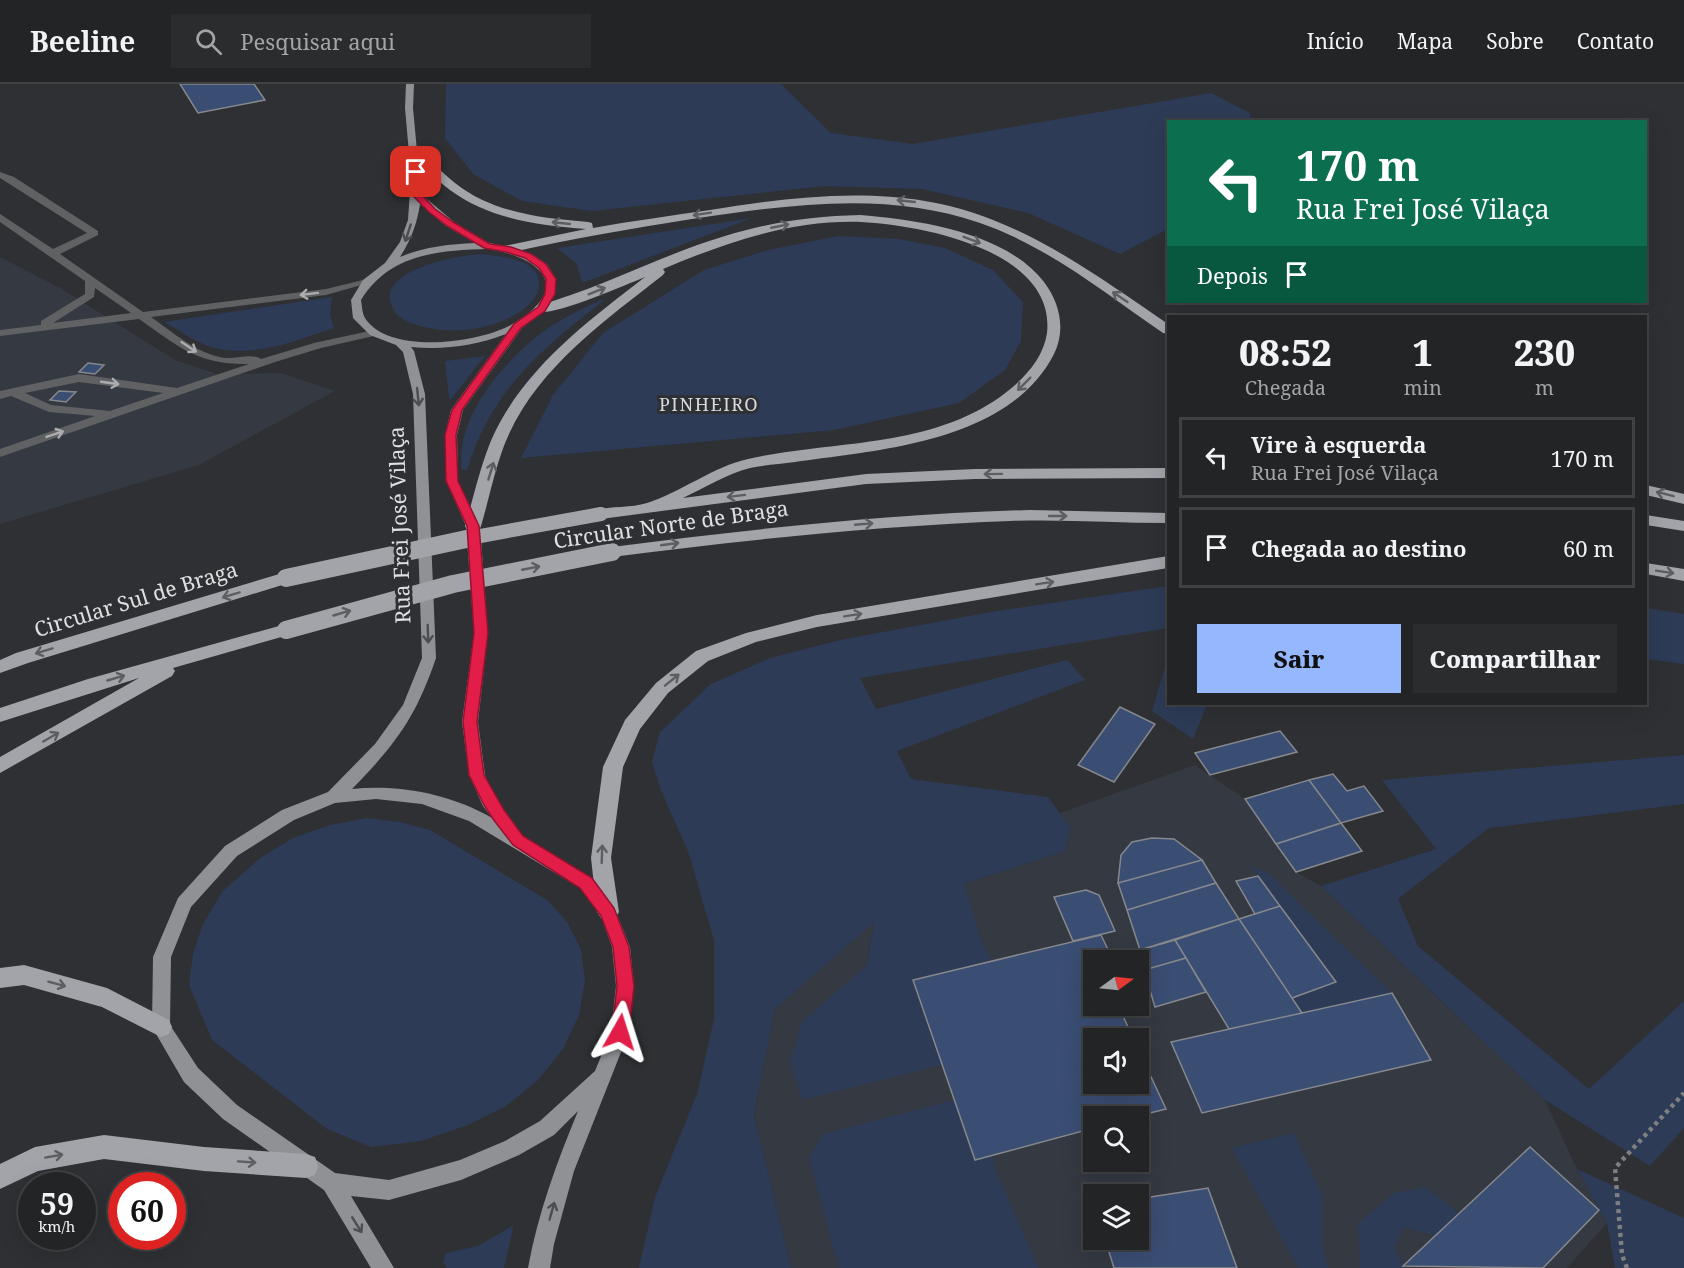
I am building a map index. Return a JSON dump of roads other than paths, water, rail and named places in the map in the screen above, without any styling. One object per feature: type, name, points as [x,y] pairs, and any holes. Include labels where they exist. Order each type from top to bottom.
[{"type":"highway","points":[[414,149],[454,189],[471,200],[492,209],[554,223],[619,227]]},
{"type":"highway","points":[[508,249],[619,227],[802,200],[871,197],[915,202],[953,210],[1016,234],[1052,252],[1167,329]]},
{"type":"highway","points":[[541,309],[584,296],[727,240],[781,225],[842,218],[909,222],[974,240],[1003,254],[1025,269],[1043,288],[1054,311],[1054,337],[1044,361],[1023,387],[994,408],[963,423],[908,440],[742,465],[653,506]]},
{"type":"highway","points":[[473,526],[501,435],[538,379],[562,351],[590,326],[674,260]]},
{"type":"highway","name":"Circular Norte de Braga","points":[[286,578],[508,530],[601,514],[866,479],[975,474],[1167,473]]},
{"type":"highway","points":[[1647,490],[1684,499]]},
{"type":"highway","name":"Circular Norte de Braga","points":[[191,657],[453,584],[612,552],[775,531],[903,521],[1012,516],[1167,518]]},
{"type":"highway","points":[[1647,520],[1684,526]]},
{"type":"highway","points":[[608,912],[601,858],[613,767],[632,725],[662,688],[702,656],[752,637],[817,621],[1167,562]]},
{"type":"highway","points":[[1647,569],[1684,575]]},
{"type":"highway","name":"Circular Sul de Braga","points":[[0,667],[286,578]]},
{"type":"highway","points":[[0,715],[88,686],[191,657]]},
{"type":"highway","points":[[0,766],[191,657]]},
{"type":"highway","points":[[0,978],[24,975],[107,998],[161,1027]]},
{"type":"highway","points":[[0,1177],[34,1159],[104,1147],[204,1159],[306,1166]]},
{"type":"main road","points":[[400,343],[374,333],[359,318],[356,300],[367,282],[388,266],[404,248],[410,230],[417,196],[410,84]]},
{"type":"main road","points":[[417,196],[450,224],[488,246]]},
{"type":"main road","points":[[388,266],[430,251],[453,247],[488,246],[508,249],[528,256],[543,266],[551,279],[550,294],[541,309]]},
{"type":"main road","name":"Rua Frei José Vilaça","points":[[400,343],[440,346],[481,340],[518,326],[541,309]]},
{"type":"main road","name":"Rua Frei José Vilaça","points":[[518,326],[457,410],[451,435],[452,481],[473,526],[481,633],[470,722],[477,775],[489,801],[518,841]]},
{"type":"main road","name":"Rua Frei José Vilaça","points":[[333,797],[367,765],[395,728],[416,695],[429,658],[419,394],[408,351],[400,343]]},
{"type":"main road","name":"Rua Frei José Vilaça","points":[[384,1268],[330,1183],[230,1112],[191,1075],[161,1027],[162,957],[184,903],[231,851],[288,814],[333,797],[376,794],[422,798],[475,816],[586,883],[608,912],[621,947],[625,986],[620,1032],[564,1171],[543,1244],[539,1268]]},
{"type":"main road","name":"Rua Frei José Vilaça","points":[[330,1183],[389,1190],[462,1170],[512,1148],[547,1128],[601,1075]]},
{"type":"street","points":[[0,175],[11,178],[94,233],[53,254]]},
{"type":"street","points":[[0,217],[194,352],[224,361],[271,360]]},
{"type":"street","points":[[32,329],[66,312],[90,295],[90,280]]},
{"type":"street","points":[[0,333],[326,292],[367,282]]},
{"type":"street","points":[[0,453],[271,360],[318,345],[374,333]]},
{"type":"street","points":[[6,394],[79,378],[178,392]]},
{"type":"street","points":[[6,394],[49,408],[113,415]]},
{"type":"district","name":"PINHEIRO","points":[[709,405]]}]
